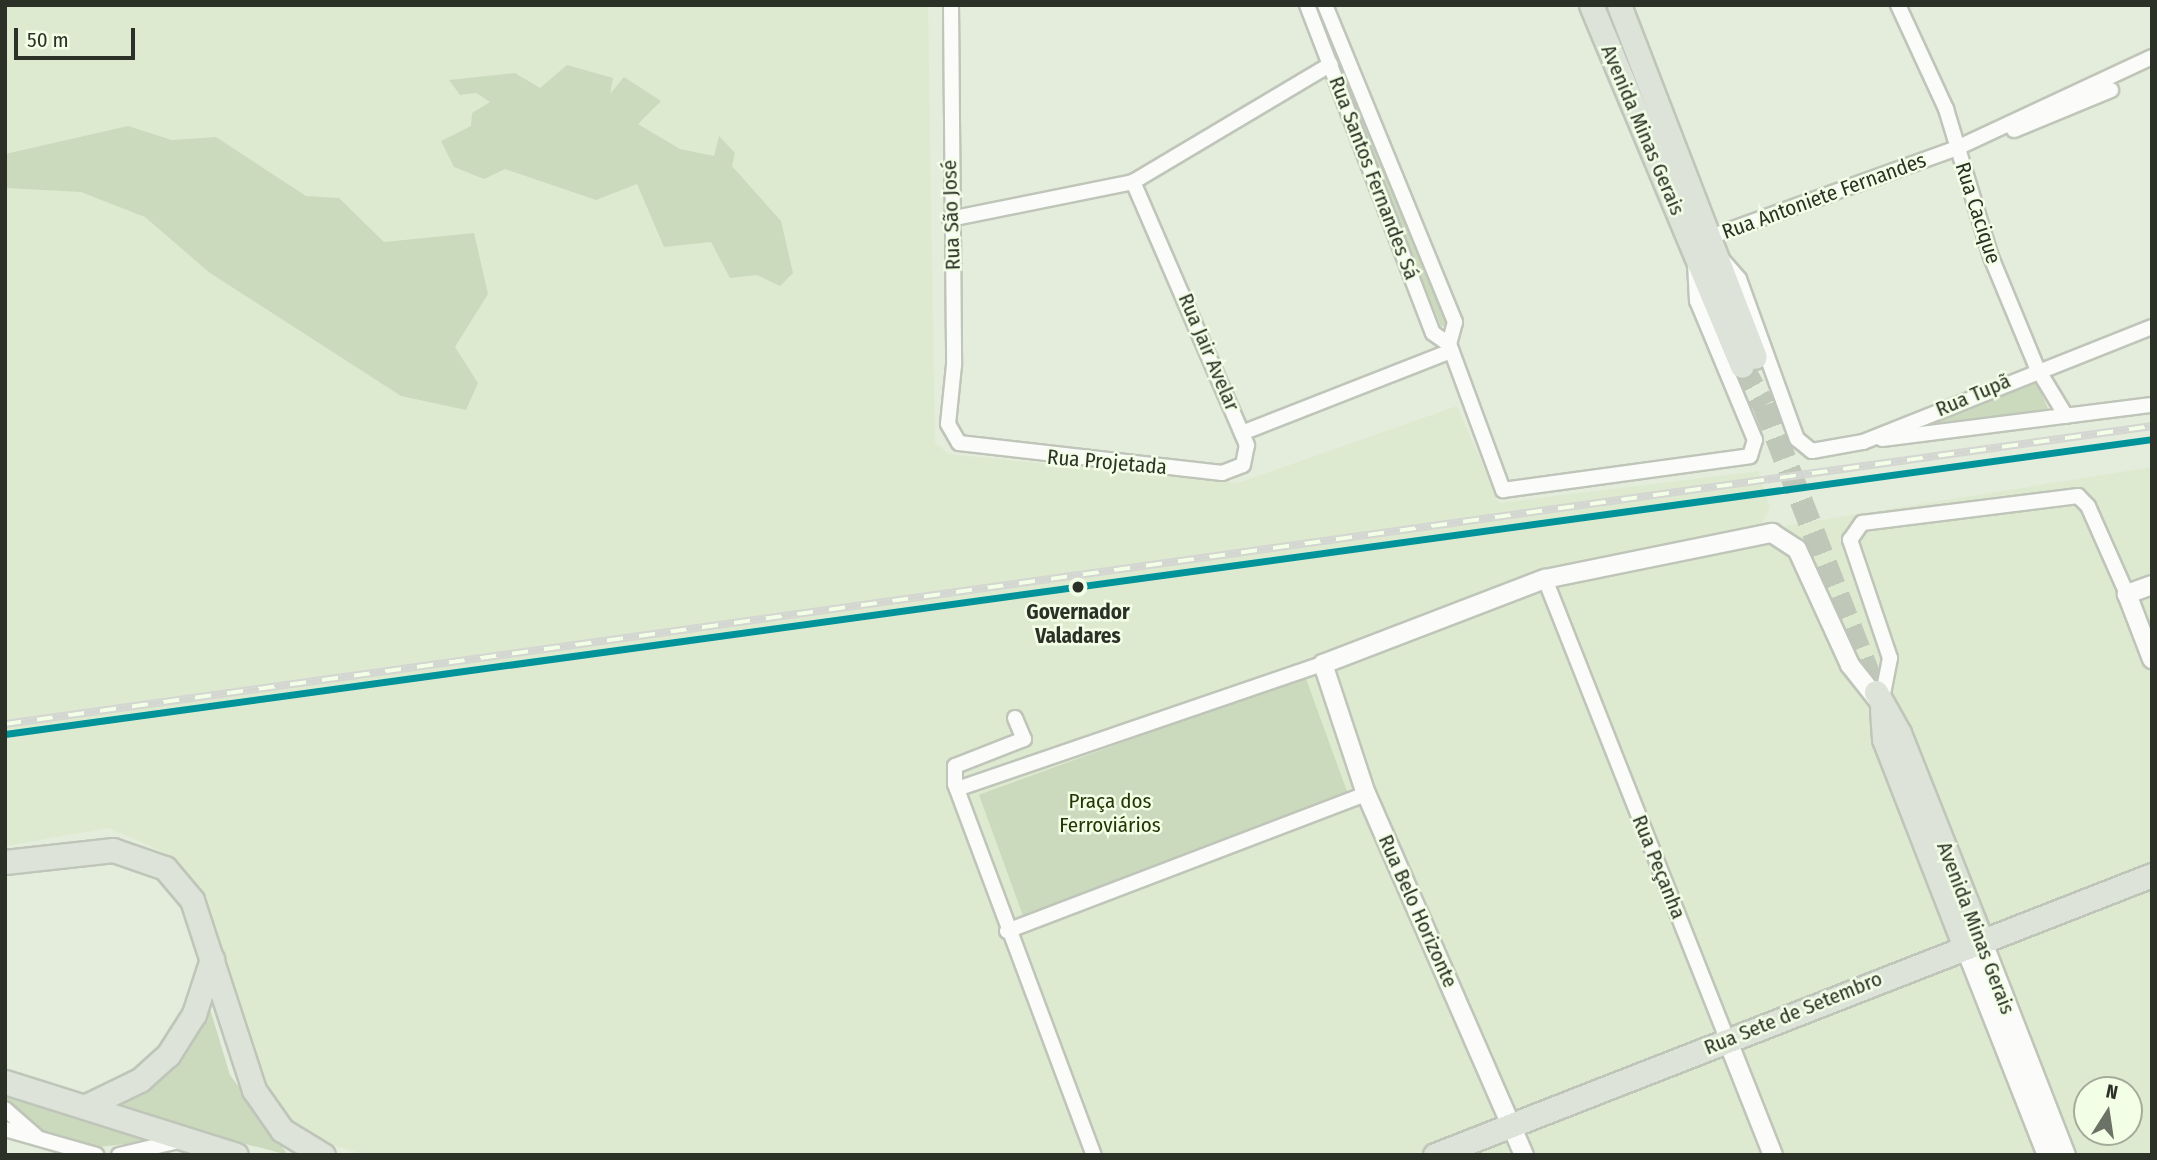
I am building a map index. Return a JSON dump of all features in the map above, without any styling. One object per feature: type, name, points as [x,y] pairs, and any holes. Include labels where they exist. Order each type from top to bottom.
[{"type":"main road","name":"Avenida Minas Gerais","points":[[1591,5],[1708,249]]},
{"type":"main road","name":"Avenida Minas Gerais","points":[[1619,5],[1749,363]]},
{"type":"main road","name":"Avenida Minas Gerais","points":[[1879,698],[1899,733],[2046,1155]]},
{"type":"main road","points":[[5,862],[113,850],[153,861],[192,900],[259,1100],[282,1130],[323,1155]]},
{"type":"main road","name":"Rua Sete de Setembro","points":[[1435,1155],[1972,940],[2152,875]]},
{"type":"main road","name":"Avenida Minas Gerais","points":[[1972,940],[2065,1155]]},
{"type":"main road","points":[[86,1106],[141,1080],[168,1055],[194,1014],[212,959]]},
{"type":"main road","points":[[5,1082],[236,1155]]},
{"type":"street","name":"Rua São José","points":[[948,424],[954,365],[950,219],[951,5]]},
{"type":"street","name":"Rua Santos Fernandes Sá","points":[[1307,5],[1433,332],[1450,348],[1503,490]]},
{"type":"street","name":"Rua Santos Fernandes Sá","points":[[1325,5],[1455,322],[1450,348]]},
{"type":"street","name":"Rua Cacique","points":[[1898,5],[1946,109],[1991,257],[2037,368],[2066,416]]},
{"type":"street","name":"Rua Antoniete Fernandes","points":[[1708,249],[1957,148],[2152,57]]},
{"type":"street","points":[[950,219],[1133,182],[1331,64]]},
{"type":"street","name":"Rua Antoniete Fernandes","points":[[1975,138],[1997,137],[2111,90]]},
{"type":"street","name":"Rua Jair Avelar","points":[[1133,182],[1242,433],[1450,348]]},
{"type":"street","name":"Avenida Minas Gerais","points":[[1708,249],[1739,279],[1797,439]]},
{"type":"street","name":"Avenida Minas Gerais","points":[[1503,490],[1731,462],[1755,448],[1698,301],[1708,249]]},
{"type":"street","name":"Rua Tupã","points":[[1797,439],[1818,452],[1863,442],[2037,368],[2152,327]]},
{"type":"street","points":[[1863,442],[2152,405]]},
{"type":"street","name":"Rua Projetada","points":[[948,424],[954,439],[970,447],[1222,473],[1245,460],[1242,433]]},
{"type":"street","points":[[1879,698],[1890,658],[1851,545],[1853,531],[1872,520],[2063,495],[2085,501],[2127,594],[2152,659]]},
{"type":"street","name":"Avenida Minas Gerais","points":[[1545,579],[1772,533],[1797,549],[1850,665],[1879,698]]},
{"type":"street","points":[[957,789],[1323,664],[1545,579]]},
{"type":"street","name":"Rua Peçanha","points":[[1545,579],[1773,1155]]},
{"type":"street","points":[[2127,594],[2152,584]]},
{"type":"street","name":"Rua Belo Horizonte","points":[[1323,664],[1366,794],[1513,1123],[1524,1155]]},
{"type":"street","points":[[1015,718],[1024,739],[955,766],[957,789],[1007,931],[1094,1155]]},
{"type":"street","points":[[1007,931],[1366,794]]},
{"type":"street","points":[[5,1110],[42,1140],[67,1155]]},
{"type":"street","points":[[5,1129],[96,1155]]},
{"type":"street","points":[[119,1155],[158,1152],[183,1140]]},
{"type":"shaded area","points":[[5,5],[928,5],[935,443],[949,454],[1238,483],[1457,406],[1499,503],[1758,471],[1770,507],[1759,530],[2152,467],[2152,1155],[367,1155],[321,1142],[277,1110],[262,1089],[249,1028],[206,913],[189,875],[170,855],[109,828],[5,846]],"holes":[[[385,668],[288,689],[50,715]]]},
{"type":"green space","points":[[1322,5],[1450,323],[1441,327],[1313,9]]},
{"type":"green space","points":[[567,65],[613,78],[610,94],[624,77],[661,101],[638,124],[680,149],[714,156],[719,136],[735,153],[732,166],[781,221],[793,273],[780,286],[757,275],[730,278],[711,242],[664,247],[637,184],[596,200],[505,169],[484,179],[454,167],[441,141],[471,126],[472,113],[490,102],[476,93],[460,95],[449,80],[515,73],[540,88]]},
{"type":"green space","points":[[128,126],[172,140],[216,137],[306,196],[339,198],[384,242],[474,233],[488,294],[455,347],[478,383],[466,410],[401,396],[210,273],[145,217],[81,192],[5,188],[5,154]]},
{"type":"green space","points":[[2033,375],[2051,415],[1888,435]]},
{"type":"green space","name":"Praça dos Ferroviários","points":[[1305,676],[1349,798],[1023,917],[979,795]]},
{"type":"green space","points":[[207,999],[230,1075],[288,1155],[108,1108],[149,1087]]},
{"type":"green space","points":[[5,1094],[152,1141],[90,1148],[42,1135],[5,1102]]},
{"type":"tunnel","points":[[1742,366],[1764,405],[1876,692]]},
{"type":"railway","points":[[5,724],[2152,426]]},
{"type":"transit line","points":[[5,734],[2152,439]]},
{"type":"place","name":"Governador Valadares","points":[[1078,587]]}]
